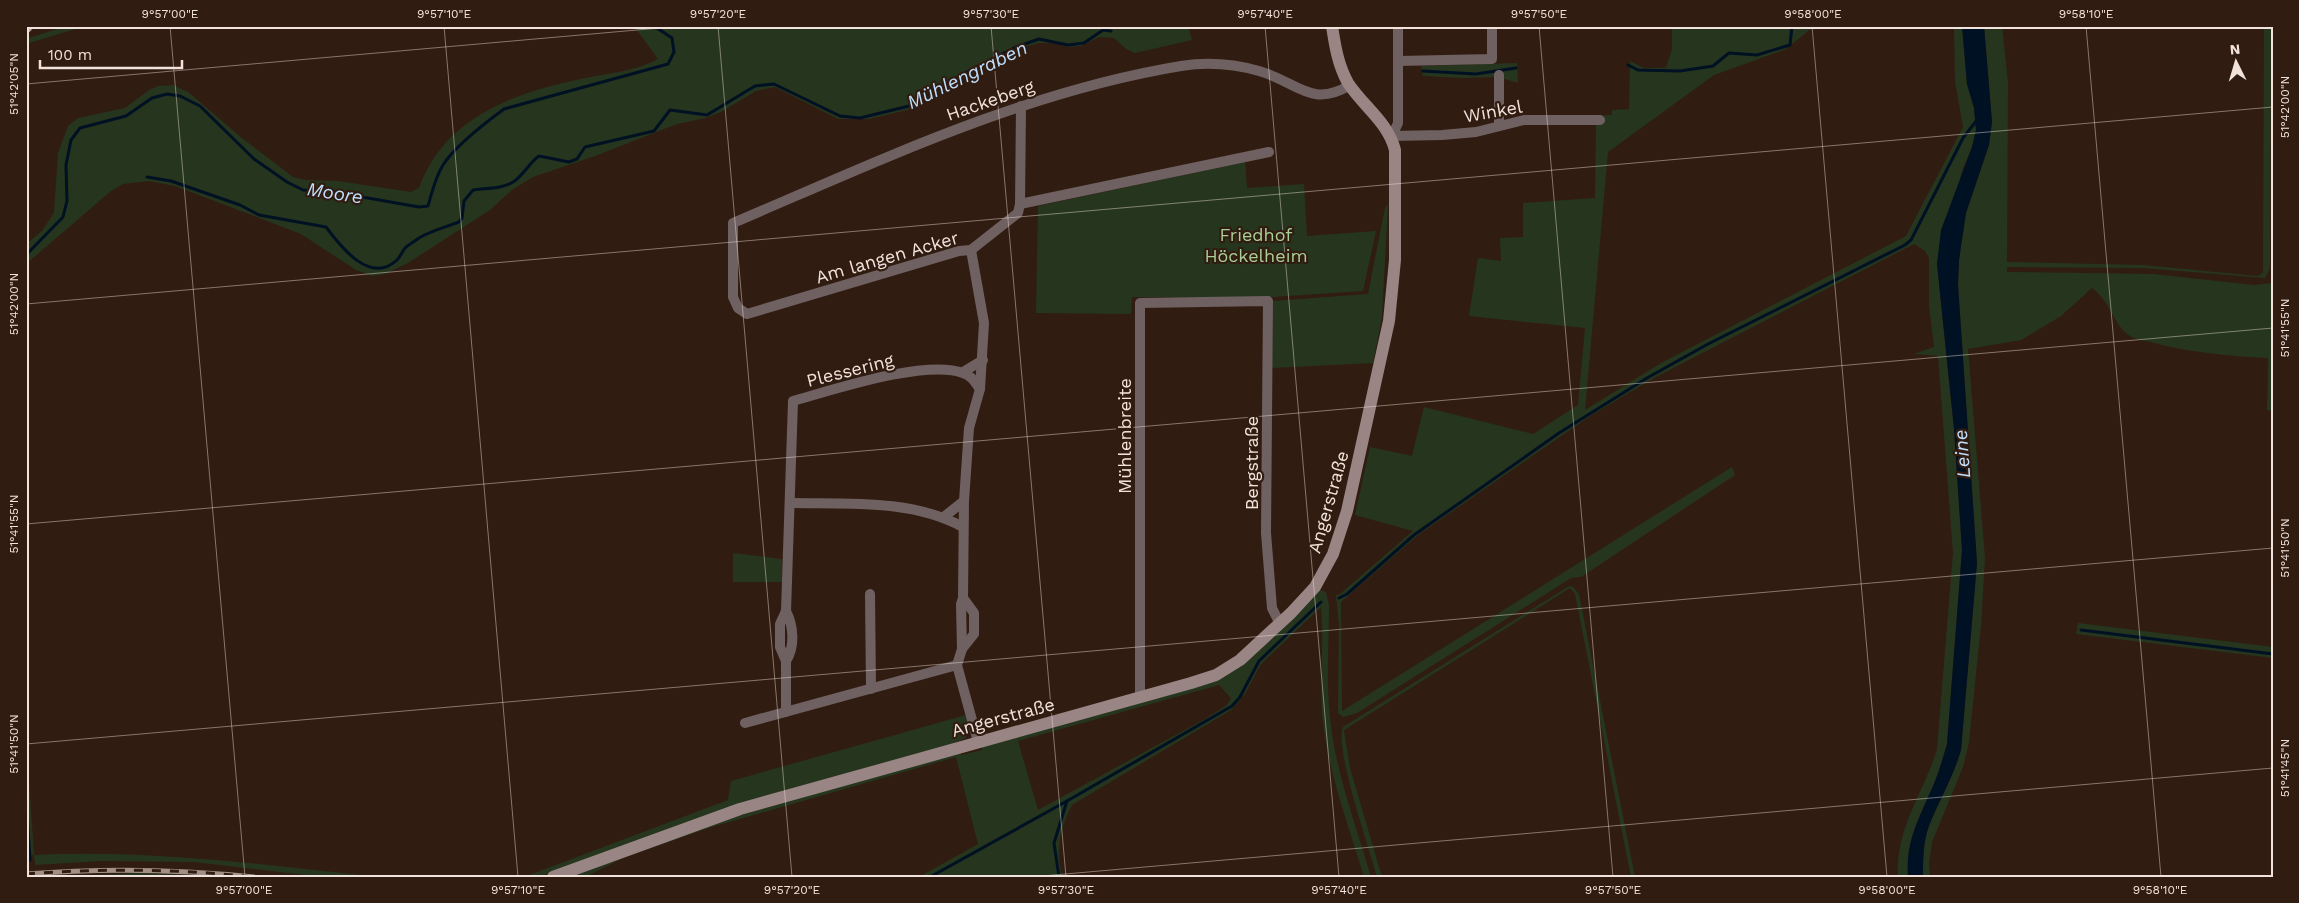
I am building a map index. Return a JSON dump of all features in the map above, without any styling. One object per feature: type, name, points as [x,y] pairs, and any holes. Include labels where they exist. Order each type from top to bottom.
[{"type":"street","points":[[1332,26],[1340,69],[1350,85],[1392,136],[1398,123],[1398,26]]},
{"type":"street","points":[[1398,62],[1492,59],[1492,26]]},
{"type":"street","name":"Hackeberg","points":[[738,308],[734,297],[733,223],[951,130],[1021,106],[1129,76],[1202,64],[1230,65],[1260,71],[1316,95],[1332,94],[1350,85]]},
{"type":"street","points":[[1499,75],[1499,126]]},
{"type":"street","points":[[1021,106],[1020,204],[1269,152]]},
{"type":"street","name":"Winkel","points":[[1392,136],[1442,136],[1476,132],[1524,120],[1600,120]]},
{"type":"street","name":"Angerstraße","points":[[553,877],[740,809],[1140,698],[1216,675],[1240,660],[1280,624],[1315,587],[1323,575],[1334,554],[1354,488],[1389,321],[1395,260],[1396,189],[1395,150],[1392,136]]},
{"type":"street","name":"Am langen Acker","points":[[738,308],[747,314],[959,251],[971,250],[1018,213],[1020,204]]},
{"type":"street","points":[[971,250],[984,323],[980,389],[969,428],[963,527],[963,598],[974,613],[974,634],[962,649],[957,665],[978,742]]},
{"type":"street","name":"Bergstraße","points":[[1268,300],[1266,533],[1272,608],[1280,624]]},
{"type":"street","name":"Mühlenbreite","points":[[1140,698],[1140,302],[1268,300]]},
{"type":"street","points":[[980,389],[973,378],[963,372],[983,360]]},
{"type":"street","name":"Plessering","points":[[790,503],[793,401],[909,372],[928,369],[963,372]]},
{"type":"street","points":[[944,516],[964,501]]},
{"type":"street","points":[[786,712],[786,662],[780,647],[780,624],[786,611],[790,503],[885,505],[944,516],[963,527]]},
{"type":"street","points":[[870,594],[871,689]]},
{"type":"street","points":[[746,723],[957,665]]},
{"type":"green space","points":[[66,26],[85,26],[26,44],[26,39]]},
{"type":"green space","points":[[634,26],[1188,26],[1192,40],[1135,53],[1126,49],[1114,38],[1099,37],[1081,46],[1067,47],[1057,43],[1039,43],[1018,49],[907,110],[869,119],[838,119],[775,87],[756,91],[721,112],[705,118],[677,124],[595,156],[533,177],[512,190],[490,210],[408,263],[385,274],[372,276],[356,270],[301,234],[175,186],[149,181],[123,184],[111,191],[26,264],[26,244],[42,231],[54,213],[58,153],[68,126],[78,118],[125,108],[149,90],[158,86],[173,85],[188,92],[242,138],[293,177],[305,180],[338,181],[411,192],[419,188],[430,164],[445,143],[463,126],[506,101],[556,85],[630,69],[658,59]]},
{"type":"green space","points":[[1672,26],[1814,26],[1786,49],[1714,75],[1608,152],[1585,410],[1661,363],[1906,236],[1963,127],[1955,81],[1954,26],[1962,26],[1967,84],[1974,108],[1976,130],[1972,147],[1963,168],[1937,264],[1954,429],[1962,550],[1947,744],[1937,776],[1910,844],[1908,877],[1898,877],[1898,859],[1906,827],[1937,749],[1953,553],[1938,356],[1914,354],[1934,347],[1929,305],[1929,258],[1925,251],[1914,244],[1652,379],[1590,416],[1418,535],[1341,602],[1342,711],[1732,467],[1735,475],[1581,577],[1571,578],[1357,713],[1343,717],[1338,713],[1339,624],[1336,595],[1340,594],[1413,531],[1355,515],[1370,447],[1412,456],[1424,407],[1533,434],[1578,405],[1585,328],[1469,316],[1478,258],[1501,261],[1500,238],[1523,237],[1523,203],[1595,198],[1596,124],[1603,124],[1604,115],[1612,115],[1612,110],[1629,109],[1630,61],[1644,68],[1666,68],[1672,49]]},
{"type":"green space","points":[[1984,26],[2002,26],[2008,83],[2007,262],[2143,265],[2257,276],[2263,273],[2264,26],[2271,26],[2270,268],[2265,278],[2143,268],[2007,267],[2007,272],[2153,274],[2254,285],[2273,283],[2273,411],[2267,410],[2268,358],[2197,352],[2134,338],[2120,327],[2104,300],[2092,288],[2061,316],[2021,340],[1968,349],[1985,558],[1981,625],[1969,742],[1963,767],[1932,842],[1929,864],[1930,877],[1923,877],[1927,832],[1961,750],[1977,563],[1958,285],[1959,260],[1966,213],[1989,145],[1992,122]]},
{"type":"green space","points":[[1517,63],[1518,83],[1498,77],[1423,76],[1421,66]]},
{"type":"green space","name":"Friedhof Höckelheim","points":[[1245,162],[1247,188],[1304,184],[1307,236],[1376,231],[1363,291],[1272,297],[1132,297],[1131,314],[1036,313],[1038,206]]},
{"type":"green space","points":[[1388,204],[1382,317],[1373,363],[1272,368],[1273,301],[1368,294],[1385,208]]},
{"type":"green space","points":[[733,553],[782,559],[782,582],[733,582]]},
{"type":"green space","points":[[1569,586],[1573,587],[1579,594],[1635,877],[1631,877],[1575,594],[1570,588],[1344,730],[1350,768],[1382,877],[1377,877],[1348,777],[1342,738],[1343,727]]},
{"type":"green space","points":[[1320,590],[1326,592],[1329,605],[1328,689],[1336,757],[1371,877],[1364,877],[1328,755],[1322,714],[1321,607],[1261,664],[1245,694],[1231,710],[1072,805],[1064,823],[1060,840],[1059,858],[1062,877],[919,877],[978,844],[956,757],[705,829],[621,859],[585,877],[566,877],[681,832],[960,752],[961,755],[982,750],[982,746],[1196,687]],"holes":[[[1219,685],[1231,698],[1227,705],[1205,719],[1038,810],[1018,741]]]},
{"type":"green space","points":[[2078,623],[2273,647],[2273,658],[2076,634]]},
{"type":"green space","points":[[966,715],[969,728],[966,738],[951,744],[742,803],[538,877],[524,877],[728,800],[731,781]]},
{"type":"green space","points":[[26,735],[34,855],[26,855]]},
{"type":"green space","points":[[121,854],[164,856],[379,877],[323,877],[194,862],[101,861],[35,865],[34,855]]},
{"type":"green space","points":[[136,873],[232,877],[53,877]]},
{"type":"water","name":"Leine","points":[[1962,26],[1984,26],[1992,122],[1989,145],[1966,213],[1959,260],[1958,285],[1977,563],[1961,750],[1927,832],[1923,877],[1908,877],[1910,844],[1937,776],[1947,744],[1962,550],[1954,429],[1937,264],[1941,230],[1972,147],[1976,130],[1974,108],[1967,84]]},
{"type":"waterway","name":"Moore","points":[[26,255],[63,217],[67,201],[66,165],[71,140],[80,128],[126,116],[152,98],[167,94],[180,96],[200,106],[254,159],[287,182],[303,190],[328,191],[419,207],[428,206],[438,175],[448,158],[471,135],[504,109],[668,64],[674,52],[672,38],[654,26]]},
{"type":"waterway","name":"Mühlengraben","points":[[1628,65],[1638,70],[1680,71],[1713,66],[1729,53],[1757,55],[1790,45],[1792,26]]},
{"type":"waterway","name":"Mühlengraben","points":[[147,177],[171,181],[240,205],[259,215],[326,227],[348,253],[357,260],[367,266],[387,267],[397,260],[406,247],[423,236],[459,222],[462,218],[464,201],[473,190],[499,187],[513,182],[539,156],[569,162],[577,159],[585,147],[654,131],[670,110],[707,115],[755,86],[774,84],[840,116],[860,118],[909,106],[967,72],[1016,47],[1039,39],[1068,45],[1084,43],[1103,30],[1111,31]]},
{"type":"waterway","name":"Mühlengraben","points":[[1423,71],[1476,74],[1516,68]]},
{"type":"waterway","points":[[1339,598],[1347,594],[1414,535],[1559,433],[1647,378],[1708,344],[1905,245],[1911,240],[1963,138],[1977,120]]},
{"type":"waterway","points":[[930,877],[1232,706],[1240,697],[1259,661],[1321,602]]},
{"type":"waterway","points":[[2081,630],[2273,654]]},
{"type":"waterway","points":[[26,795],[30,860]]},
{"type":"waterway","points":[[1059,877],[1054,843],[1067,801]]},
{"type":"railway","points":[[26,874],[140,870],[254,877]]}]
